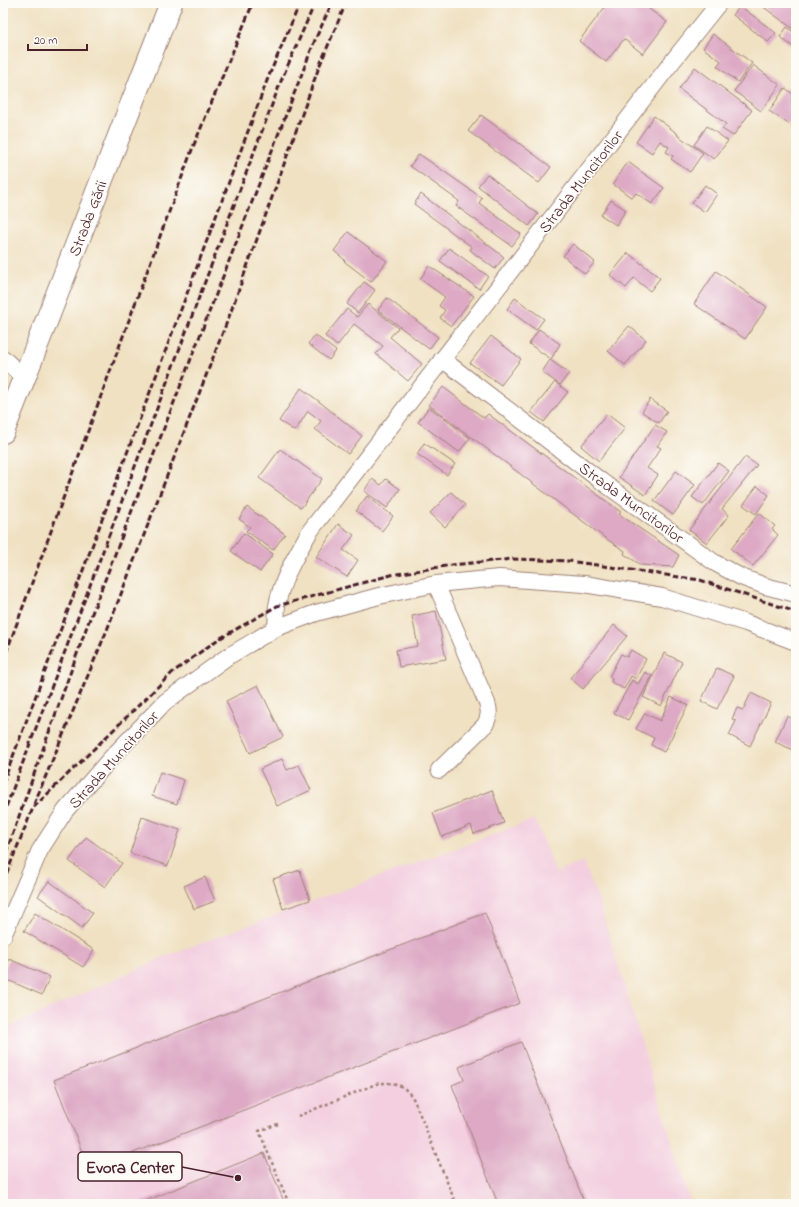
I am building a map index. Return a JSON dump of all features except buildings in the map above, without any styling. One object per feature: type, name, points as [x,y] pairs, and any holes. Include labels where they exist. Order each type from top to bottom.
[{"type":"main road","name":"Strada Gării","points":[[3,432],[171,3]]},
{"type":"street","name":"Strada Muncitorilor","points":[[276,628],[277,606],[283,586],[290,567],[310,531],[719,3]]},
{"type":"street","points":[[3,358],[24,378]]},
{"type":"street","name":"Strada Muncitorilor","points":[[442,359],[602,481],[715,563],[741,577],[765,586],[796,594]]},
{"type":"street","name":"Strada Muncitorilor","points":[[3,936],[40,850],[65,811],[110,759],[165,702],[227,657],[276,628],[316,613],[379,596],[436,584],[499,578],[584,584],[662,597],[746,623],[796,642]]},
{"type":"street","points":[[436,584],[489,710],[489,717],[485,725],[439,770]]},
{"type":"path","points":[[298,1116],[376,1084],[388,1082],[399,1084],[409,1092],[414,1100],[456,1204]]},
{"type":"path","points":[[278,1124],[259,1131],[289,1204]]},
{"type":"shaded area","points":[[535,819],[556,873],[583,861],[598,899],[691,1204],[3,1204],[3,1021],[11,1026],[171,954]]},
{"type":"railway","points":[[3,661],[193,147],[253,3]]},
{"type":"railway","points":[[3,783],[268,78],[300,3]]},
{"type":"railway","points":[[3,815],[281,81],[315,3]]},
{"type":"railway","points":[[3,861],[87,626],[315,40],[332,3]]},
{"type":"railway","points":[[34,804],[107,630],[230,314],[319,67],[346,3]]},
{"type":"railway","points":[[3,882],[33,808],[173,672],[217,640],[277,606],[391,575],[451,565],[513,559],[569,561],[700,580],[796,612]]},
{"type":"place","name":"Evora Center","points":[[238,1178]]}]
